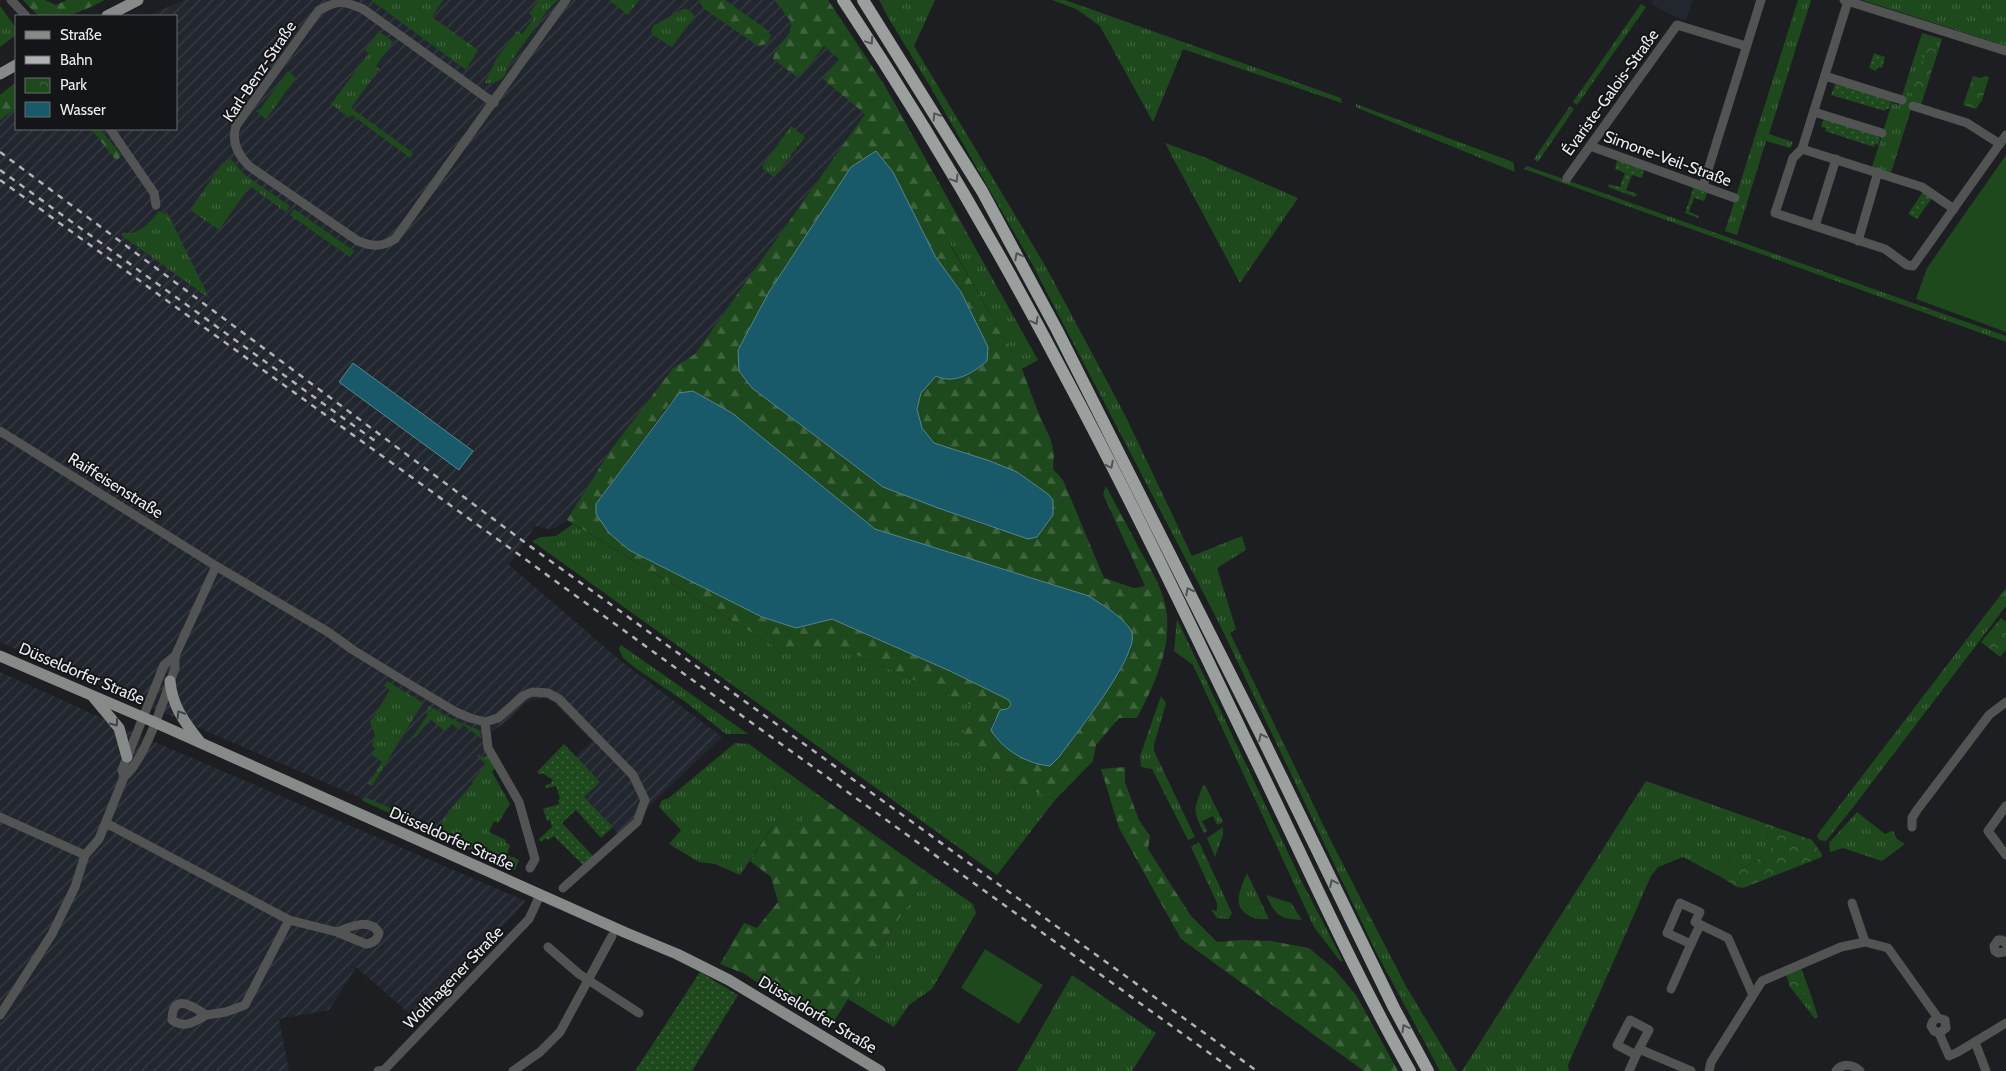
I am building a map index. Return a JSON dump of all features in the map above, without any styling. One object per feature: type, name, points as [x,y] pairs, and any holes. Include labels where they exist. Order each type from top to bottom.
[{"type":"highway","points":[[843,0],[888,68],[969,202],[1066,378],[1246,740],[1363,982],[1410,1071]]},
{"type":"highway","points":[[863,0],[898,53],[982,191],[1057,330],[1260,733],[1394,1008],[1428,1071]]},
{"type":"highway","points":[[873,0],[898,53]]},
{"type":"main road","points":[[108,15],[138,0]]},
{"type":"main road","points":[[0,74],[15,66]]},
{"type":"main road","name":"Düsseldorfer Straße","points":[[0,656],[154,722],[540,895],[677,954],[729,980],[880,1071]]},
{"type":"main road","points":[[170,680],[175,706],[201,743]]},
{"type":"main road","points":[[92,695],[119,728],[127,757]]},
{"type":"street","points":[[11,0],[25,15]]},
{"type":"street","name":"Karl-Benz-Straße","points":[[494,103],[363,9],[348,2],[334,0],[319,10],[236,126],[234,131],[235,146],[240,157],[249,166],[358,241],[370,246],[385,245],[395,239],[494,103],[566,0]]},
{"type":"street","points":[[1703,186],[1761,0]]},
{"type":"street","points":[[2006,51],[1846,1],[1802,148],[1793,158],[1775,213],[1885,249],[1913,266],[2006,135]]},
{"type":"street","name":"Évariste-Galois-Straße","points":[[1567,178],[1677,24],[1746,46]]},
{"type":"street","points":[[1825,76],[1902,100]]},
{"type":"street","points":[[1913,106],[1967,123],[2000,144]]},
{"type":"street","points":[[1814,112],[1882,133]]},
{"type":"street","points":[[111,130],[154,193],[156,205]]},
{"type":"street","name":"Simone-Veil-Straße","points":[[1590,146],[1735,198]]},
{"type":"street","points":[[1802,148],[1922,187],[1954,209]]},
{"type":"street","points":[[1815,226],[1836,160]]},
{"type":"street","points":[[1858,241],[1878,172]]},
{"type":"street","name":"Raiffeisenstraße","points":[[0,431],[216,566],[328,632],[456,712],[485,722]]},
{"type":"street","points":[[0,1015],[37,961],[52,934],[75,887],[85,855],[98,839],[106,823],[124,777],[131,772],[154,722],[175,668],[175,656],[216,566]]},
{"type":"street","points":[[124,777],[122,770],[164,665],[175,656]]},
{"type":"street","points":[[530,868],[535,859],[519,802],[488,748],[485,722],[498,718],[523,696],[532,692],[542,692],[553,695],[633,775],[646,800],[637,822],[563,888]]},
{"type":"street","points":[[1912,827],[1912,818],[1917,810],[1989,715],[2006,702]]},
{"type":"street","points":[[2006,806],[1988,831],[2006,855]]},
{"type":"street","points":[[0,817],[85,855]]},
{"type":"street","points":[[106,823],[289,920],[337,932]]},
{"type":"street","name":"Wolfhagener Straße","points":[[383,1071],[529,919],[540,895]]},
{"type":"street","points":[[1691,944],[1667,933],[1680,903],[1700,912],[1695,922],[1728,938],[1752,993]]},
{"type":"street","points":[[1852,903],[1866,942]]},
{"type":"street","points":[[206,1015],[226,1012],[245,1006],[289,920]]},
{"type":"street","points":[[1671,989],[1700,925]]},
{"type":"street","points":[[513,1071],[540,1052],[560,1032],[612,936]]},
{"type":"street","points":[[1709,1071],[1711,1062],[1752,993],[1762,981],[1783,970],[1841,947],[1866,942],[1888,948],[1938,1018],[1933,1020],[1931,1026],[1934,1031],[1939,1033],[1949,1056],[2004,1024]]},
{"type":"street","points":[[548,947],[579,974],[639,1012]]},
{"type":"street","points":[[1975,1042],[1986,1071]]},
{"type":"street","points":[[1629,1071],[1638,1052],[1691,1071]]},
{"type":"street","points":[[1836,1071],[1838,1068],[1847,1065],[1860,1071]]},
{"type":"shaded area","points":[[184,0],[828,0],[885,86],[695,354],[673,368],[610,451],[567,520],[556,528],[547,529],[535,526],[509,565],[622,662],[722,737],[619,835],[584,797],[575,757],[592,741],[553,701],[544,698],[525,703],[510,719],[491,732],[492,747],[495,753],[441,836],[363,801],[359,797],[0,642],[0,101],[15,91],[15,130],[178,130],[178,15],[150,15]]},
{"type":"shaded area","points":[[1653,0],[1693,0],[1686,21],[1665,12],[1651,3]]},
{"type":"shaded area","points":[[0,672],[150,740],[526,901],[417,1020],[356,967],[329,1010],[279,1019],[289,1071],[0,1071]]},
{"type":"green space","points":[[23,0],[45,0],[56,5],[67,0],[105,0],[71,15],[37,14]]},
{"type":"green space","points":[[371,0],[443,0],[432,17],[478,50],[466,70]]},
{"type":"green space","points":[[539,0],[558,0],[550,7],[507,67],[503,77],[497,82],[485,83],[496,59],[517,31],[522,34],[534,18],[529,13]]},
{"type":"green space","points":[[609,0],[639,0],[628,15]]},
{"type":"green space","points":[[699,0],[725,0],[767,30],[771,36],[767,44],[758,46],[703,8]]},
{"type":"green space","points":[[775,0],[828,0],[885,86],[967,233],[949,243],[1022,369],[1051,440],[1054,455],[1053,469],[1063,480],[1104,578],[1134,588],[1145,586],[1103,494],[1106,486],[1153,574],[1164,599],[1167,617],[1166,644],[1154,682],[1137,718],[1119,718],[1096,745],[1093,761],[1055,800],[1002,778],[956,744],[980,709],[841,648],[777,648],[567,520],[610,451],[673,368],[695,354],[865,114],[823,79],[839,59],[824,46],[801,76],[797,77],[773,59],[774,54],[790,32],[791,22]],"holes":[[[876,151],[893,173],[935,256],[961,292],[988,347],[940,373],[930,382],[922,392],[918,404],[919,417],[923,428],[934,443],[1004,468],[1048,494],[1053,515],[1037,537],[985,525],[883,487],[752,388],[738,350],[769,292],[851,167]],[[693,391],[732,413],[875,529],[1089,596],[1132,634],[1131,650],[1118,675],[996,738],[991,729],[994,720],[1011,705],[1009,700],[950,671],[832,619],[796,628],[762,617],[629,550],[609,533],[596,504],[679,393]]]},
{"type":"green space","points":[[879,0],[935,0],[914,46],[1046,267],[1125,415],[1192,556],[1242,536],[1246,550],[1217,568],[1236,629],[1230,633],[1331,841],[1407,988],[1457,1071],[1440,1071],[1376,952],[1219,623],[1031,262]]},
{"type":"green space","points":[[1052,0],[1065,0],[1341,98],[1342,103],[1183,49],[1153,122],[1100,26],[1076,9]]},
{"type":"green space","points":[[1798,0],[1811,0],[1769,134],[1793,142],[1790,148],[1766,141],[1737,235],[1725,231]]},
{"type":"green space","points":[[1862,0],[2006,0],[2006,46]]},
{"type":"green space","points":[[1641,4],[1646,7],[1577,105],[1573,102]]},
{"type":"green space","points":[[0,6],[15,27],[15,36],[0,47]]},
{"type":"green space","points":[[683,9],[687,9],[695,16],[672,47],[653,35],[651,32],[653,26]]},
{"type":"green space","points":[[379,31],[393,42],[376,66],[379,69],[351,108],[413,153],[410,158],[352,115],[349,118],[331,104],[369,53],[365,50]]},
{"type":"green space","points":[[1922,33],[1942,39],[1921,105],[1913,103],[1891,173],[1872,167],[1892,103],[1899,105]]},
{"type":"green space","points":[[1929,48],[1938,50],[1921,102],[1912,99],[1914,94],[1908,92],[1913,77]]},
{"type":"green space","points":[[1874,53],[1885,57],[1882,68],[1878,67],[1876,71],[1869,68]]},
{"type":"green space","points":[[288,71],[296,78],[266,119],[256,111],[261,108]]},
{"type":"green space","points":[[1973,76],[1989,77],[1982,100],[1976,109],[1963,105]]},
{"type":"green space","points":[[1836,82],[1892,100],[1889,109],[1885,111],[1831,95]]},
{"type":"green space","points":[[15,83],[15,109],[0,120],[0,95]]},
{"type":"green space","points":[[1356,104],[1513,162],[1515,172],[1360,109],[1356,107]]},
{"type":"green space","points":[[1570,106],[1574,109],[1538,162],[1534,159]]},
{"type":"green space","points":[[1825,117],[1877,135],[1880,138],[1878,145],[1875,144],[1874,147],[1825,131],[1826,128],[1821,127]]},
{"type":"green space","points":[[791,126],[805,137],[774,177],[763,169],[763,165]]},
{"type":"green space","points":[[92,130],[101,130],[121,155],[118,160],[115,159]]},
{"type":"green space","points":[[1165,143],[1206,158],[1298,198],[1240,283]]},
{"type":"green space","points":[[2006,155],[2006,332],[1916,299],[1927,268]]},
{"type":"green space","points":[[231,159],[245,175],[290,206],[286,212],[250,186],[219,230],[190,210],[222,164]]},
{"type":"green space","points":[[1617,160],[1644,168],[1642,178],[1632,175],[1626,190],[1637,194],[1635,197],[1608,187],[1609,184],[1620,187],[1625,173],[1615,169]]},
{"type":"green space","points":[[1527,166],[2006,336],[2006,342],[1524,169]]},
{"type":"green space","points":[[1694,186],[1707,193],[1704,201],[1694,198],[1689,212],[1699,216],[1698,218],[1685,213]]},
{"type":"green space","points":[[1923,192],[1932,198],[1917,219],[1908,214]]},
{"type":"green space","points":[[294,209],[354,251],[350,257],[290,215]]},
{"type":"green space","points":[[159,211],[164,214],[167,212],[209,298],[121,235],[139,230],[148,224]]},
{"type":"green space","points":[[967,233],[1038,360],[1022,369],[949,242]]},
{"type":"green space","points":[[573,524],[777,648],[841,648],[980,709],[956,744],[1002,778],[1055,800],[997,875],[532,541],[541,537],[556,536]]},
{"type":"green space","points":[[2006,588],[2006,606],[1851,810],[1826,841],[1819,840],[1817,836],[1820,831]]},
{"type":"green space","points":[[2001,618],[2006,622],[2006,650],[2000,657],[1981,642]]},
{"type":"green space","points":[[1177,619],[1301,880],[1343,961],[1340,961],[1314,927],[1193,665],[1174,651]]},
{"type":"green space","points":[[621,645],[748,734],[726,734],[687,703],[623,658],[619,649]]},
{"type":"green space","points":[[387,681],[423,703],[372,786],[368,784],[382,762],[372,755],[376,749],[372,746],[375,735],[370,722],[390,690],[384,686]]},
{"type":"green space","points":[[1161,696],[1166,703],[1154,751],[1195,837],[1188,840],[1152,769],[1141,767],[1140,756]]},
{"type":"green space","points":[[429,706],[454,720],[479,730],[482,739],[462,724],[458,729],[451,723],[445,731],[430,719],[416,737],[412,738],[428,714],[426,712]]},
{"type":"green space","points":[[735,743],[749,744],[817,794],[798,830],[779,817],[740,875],[715,864],[699,862],[669,844],[681,830],[659,807],[662,800],[669,798]]},
{"type":"green space","points":[[564,744],[600,782],[584,797],[613,827],[601,838],[576,810],[562,823],[593,856],[583,865],[554,836],[548,840],[546,838],[541,842],[539,839],[552,827],[550,820],[547,821],[543,809],[559,804],[558,800],[560,799],[556,786],[546,788],[545,785],[550,784],[553,780],[537,772]]},
{"type":"green space","points":[[478,754],[483,758],[489,755],[496,767],[492,772],[510,804],[498,823],[494,821],[489,832],[506,840],[505,842],[510,845],[507,855],[519,860],[515,870],[363,801],[365,797],[438,829],[448,812],[473,783],[486,764],[477,756]]},
{"type":"green space","points":[[1125,767],[1125,782],[1139,820],[1150,836],[1148,849],[1191,916],[1217,942],[1240,940],[1271,941],[1309,948],[1334,969],[1356,995],[1398,1071],[1364,1071],[1181,939],[1119,828],[1101,769]]},
{"type":"green space","points":[[1646,781],[1764,823],[1771,850],[1746,867],[1730,860],[1721,877],[1683,857],[1658,867],[1651,876],[1568,1065],[1569,1071],[1462,1071]]},
{"type":"green space","points":[[1203,785],[1205,785],[1223,822],[1217,825],[1213,816],[1202,821],[1207,831],[1204,833],[1196,814]]},
{"type":"green space","points":[[817,794],[928,873],[829,1029],[743,973],[720,964],[744,923],[757,928],[778,902],[771,877],[750,861],[779,817],[798,830]]},
{"type":"green space","points":[[1857,812],[1885,834],[1893,831],[1897,839],[1905,844],[1882,861],[1843,848],[1830,852],[1829,843]]},
{"type":"green space","points":[[1764,823],[1812,840],[1822,854],[1822,857],[1743,888],[1737,887],[1721,877],[1730,860],[1746,867],[1771,850]]},
{"type":"green space","points":[[1223,827],[1223,835],[1215,857],[1207,838]]},
{"type":"green space","points":[[1199,842],[1232,913],[1229,919],[1217,918],[1211,910],[1217,911],[1217,903],[1191,847]]},
{"type":"green space","points":[[928,873],[973,904],[976,913],[932,989],[909,1005],[894,1027],[848,999]]},
{"type":"green space","points":[[1247,873],[1269,919],[1254,918],[1242,910],[1239,894]]},
{"type":"green space","points":[[1266,895],[1291,903],[1302,920],[1288,919],[1279,915]]},
{"type":"green space","points":[[985,949],[1043,985],[1019,1024],[961,988]]},
{"type":"green space","points":[[1801,968],[1810,992],[1798,997],[1790,987],[1786,974]]},
{"type":"green space","points":[[700,972],[738,995],[692,1071],[635,1071]]},
{"type":"green space","points":[[1072,975],[1156,1033],[1132,1071],[1017,1071]]},
{"type":"green space","points":[[1810,992],[1818,1017],[1815,1019],[1798,997]]},
{"type":"water","points":[[876,151],[893,172],[935,256],[961,292],[988,347],[987,361],[976,370],[950,379],[936,376],[921,393],[917,409],[922,428],[934,443],[1017,472],[1048,494],[1053,500],[1053,515],[1037,537],[1028,539],[883,487],[752,388],[739,371],[738,350],[769,292],[851,167]]},
{"type":"water","points":[[353,363],[473,451],[459,470],[339,382]]},
{"type":"water","points":[[693,391],[732,413],[875,529],[1089,596],[1125,622],[1132,633],[1126,659],[1091,715],[1050,766],[1041,765],[1016,755],[1002,744],[991,730],[1000,710],[1007,709],[1011,705],[1009,700],[950,671],[832,619],[796,628],[762,617],[629,550],[609,533],[596,514],[596,504],[679,393]]},
{"type":"railway","points":[[0,152],[527,544],[1257,1071]]},
{"type":"railway","points":[[0,170],[375,441]]},
{"type":"railway","points":[[0,180],[1234,1071]]}]
